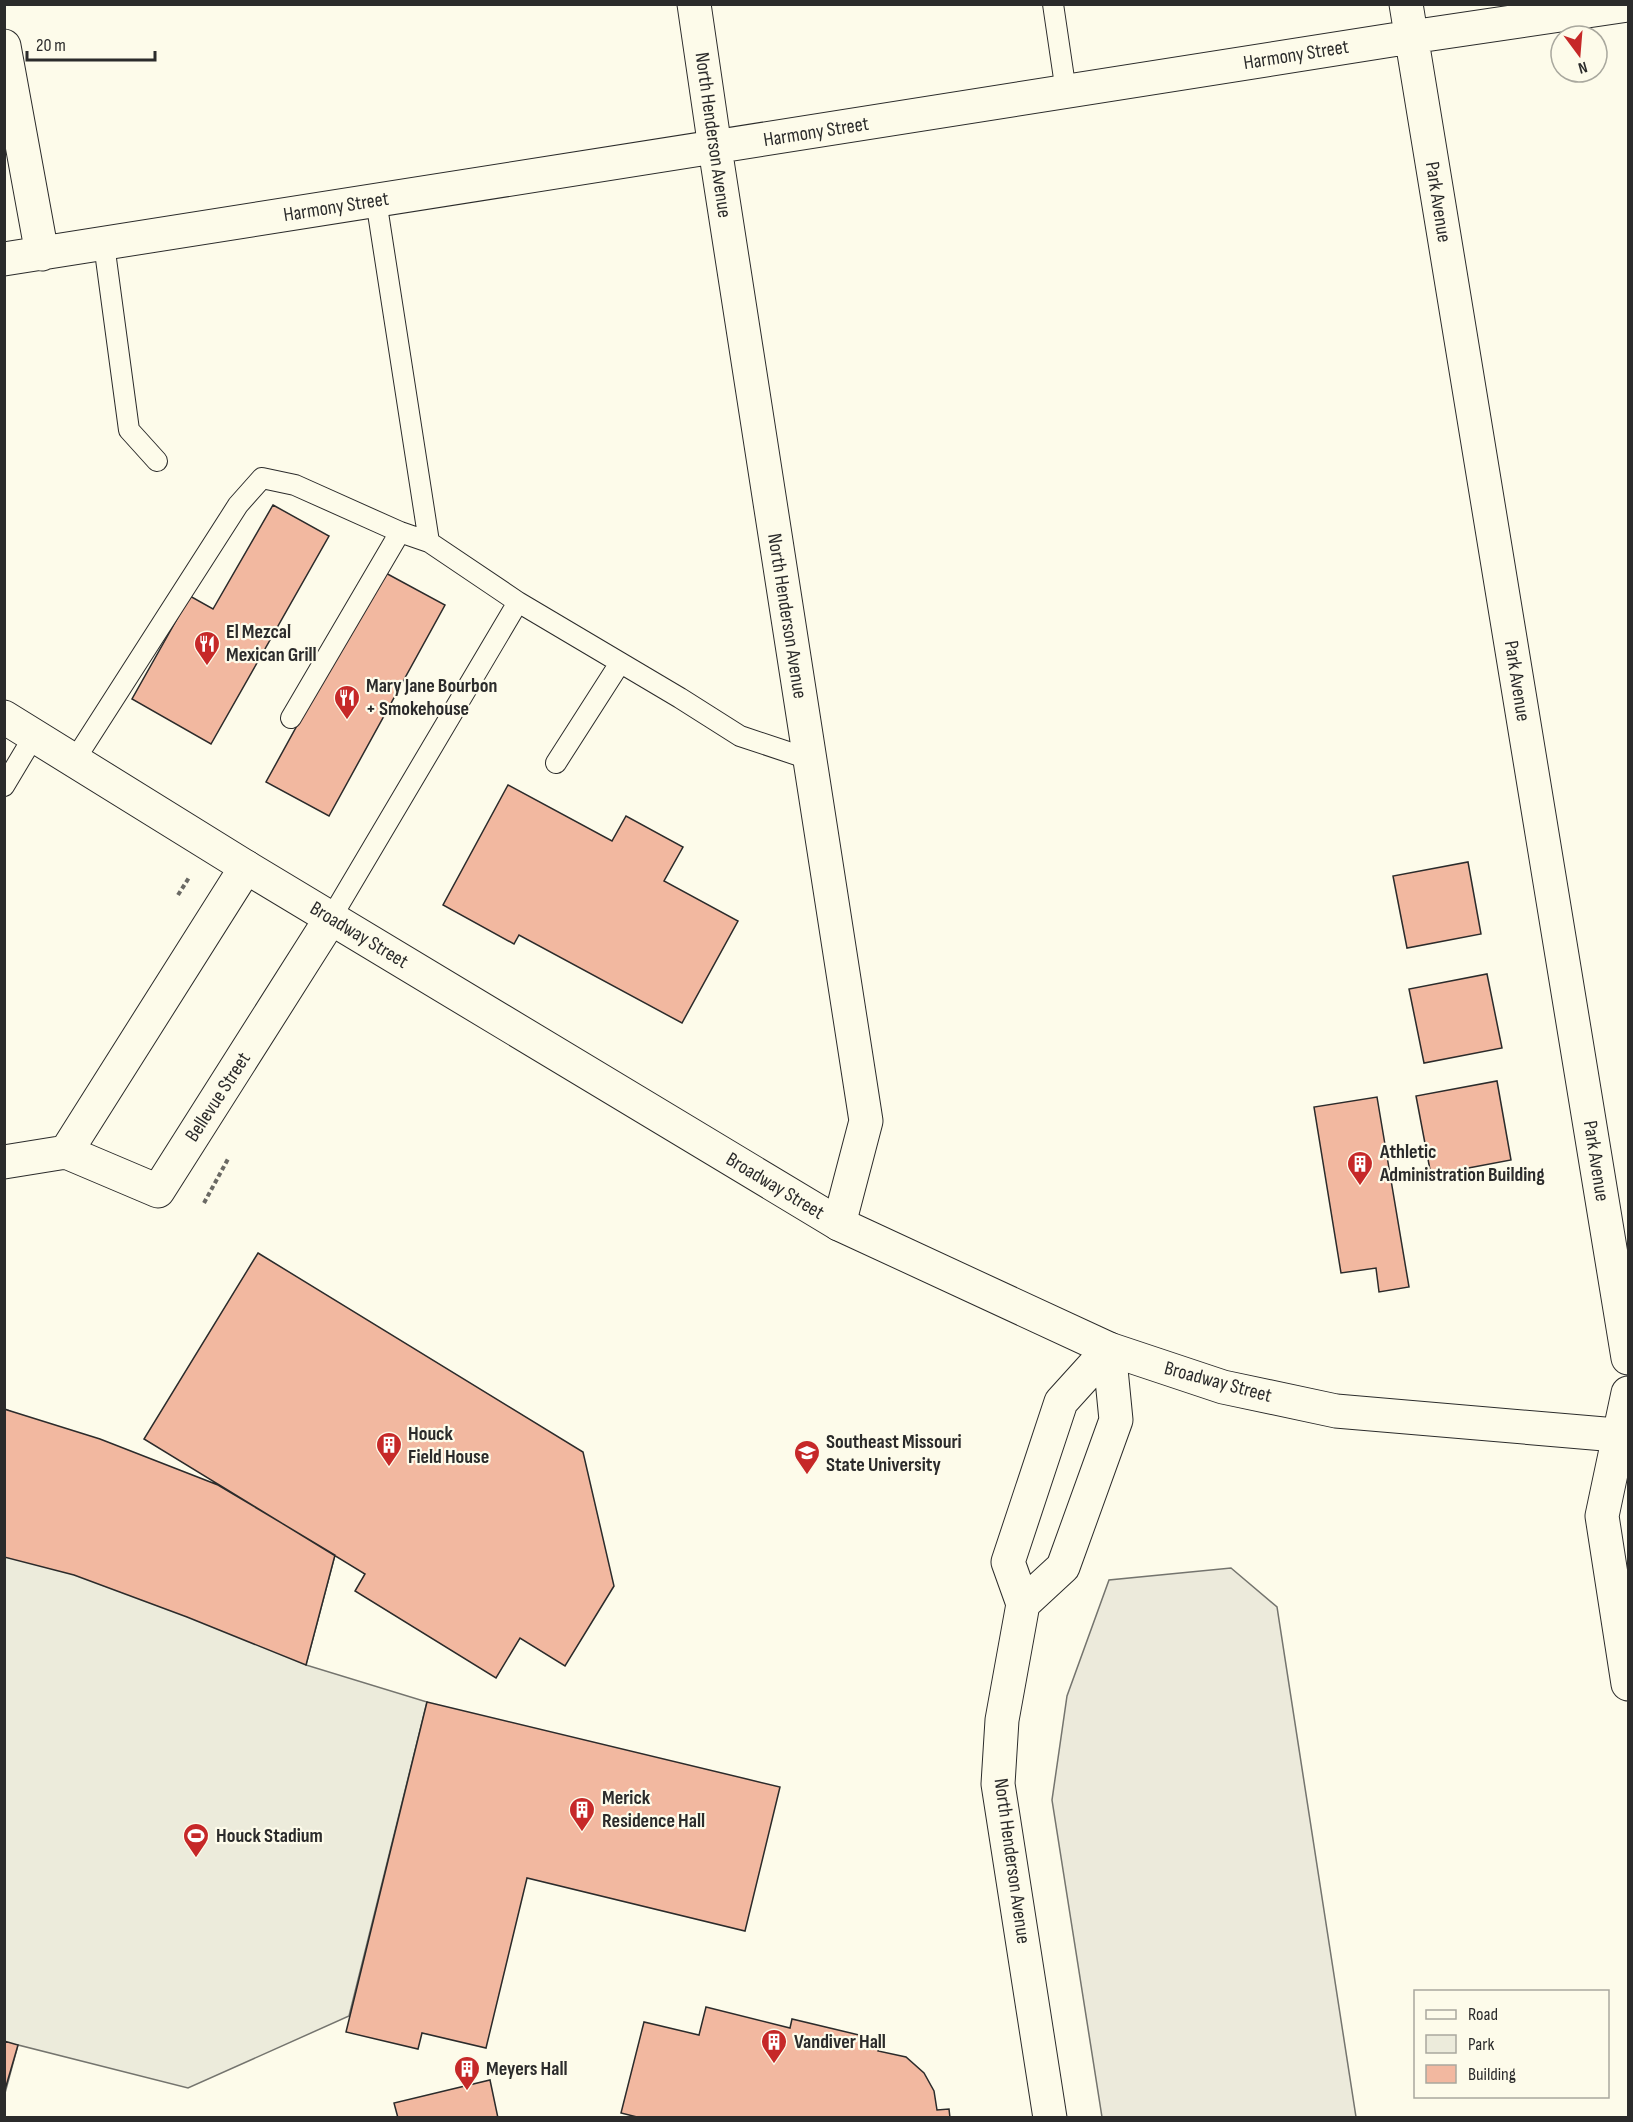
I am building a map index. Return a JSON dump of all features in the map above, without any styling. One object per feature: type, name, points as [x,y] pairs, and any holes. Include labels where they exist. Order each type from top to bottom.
[{"type":"street","name":"North Henderson Avenue","points":[[694,4],[866,1121],[839,1224]]},
{"type":"street","name":"Park Avenue","points":[[1406,4],[1629,1358]]},
{"type":"street","name":"Harmony Street","points":[[4,259],[1629,4]]},
{"type":"street","points":[[4,46],[42,254]]},
{"type":"street","name":"Broadway Street","points":[[4,717],[246,867],[839,1224],[1109,1349],[1223,1387],[1336,1411],[1623,1436]]},
{"type":"street","points":[[9,1157],[66,1152],[246,867]]},
{"type":"street","name":"Bellevue Street","points":[[66,1152],[158,1191],[332,918]]},
{"type":"street","name":"North Henderson Avenue","points":[[1050,2118],[998,1784],[1002,1720],[1023,1604],[1008,1562],[1061,1402],[1109,1349]]},
{"type":"street","points":[[1023,1604],[1063,1567],[1116,1420],[1109,1349]]},
{"type":"street","points":[[1629,1393],[1623,1436],[1602,1516],[1629,1684]]},
{"type":"lane","points":[[1053,4],[1066,92]]},
{"type":"lane","points":[[376,200],[429,542]]},
{"type":"lane","points":[[104,244],[129,430],[157,461]]},
{"type":"lane","points":[[74,761],[238,505],[262,478],[295,485],[400,532],[429,542],[518,602],[740,736],[810,759]]},
{"type":"lane","points":[[291,718],[400,532]]},
{"type":"lane","points":[[332,918],[518,602]]},
{"type":"lane","points":[[556,763],[620,663]]},
{"type":"lane","points":[[4,786],[34,736]]},
{"type":"green space","name":"Houck Stadium","points":[[5,1409],[335,1555],[306,1665],[427,1702],[349,2016],[188,2088],[18,2045],[5,2093]]},
{"type":"shaded area","points":[[1231,1568],[1277,1607],[1356,2117],[1102,2117],[1052,1800],[1067,1696],[1109,1580]]},
{"type":"building","points":[[273,505],[329,536],[211,744],[132,699],[190,596],[213,609]]},
{"type":"building","points":[[382,571],[445,605],[329,816],[266,782]]},
{"type":"building","points":[[508,785],[612,841],[626,816],[683,847],[664,881],[738,921],[682,1023],[519,935],[514,944],[443,905]]},
{"type":"building","points":[[1468,862],[1481,934],[1407,948],[1393,876]]},
{"type":"building","points":[[1487,974],[1502,1048],[1424,1063],[1409,989]]},
{"type":"building","points":[[1497,1081],[1511,1160],[1431,1175],[1416,1096]]},
{"type":"building","name":"Athletic Administration Building","points":[[1377,1097],[1409,1287],[1379,1292],[1376,1268],[1341,1273],[1314,1107]]},
{"type":"building","name":"Houck Field House","points":[[258,1253],[583,1452],[614,1586],[565,1666],[520,1638],[496,1678],[355,1591],[365,1574],[144,1439]]},
{"type":"building","points":[[4,1409],[100,1439],[218,1485],[335,1555],[306,1665],[74,1575],[4,1557]]},
{"type":"building","name":"Merick Residence Hall","points":[[427,1702],[780,1787],[745,1931],[527,1878],[486,2048],[422,2033],[418,2049],[346,2032]]},
{"type":"building","name":"Vandiver Hall","points":[[706,2007],[790,2028],[792,2019],[880,2040],[878,2051],[906,2057],[924,2073],[934,2091],[937,2110],[949,2109],[950,2118],[641,2118],[621,2113],[644,2022],[699,2035]]},
{"type":"building","points":[[4,2041],[18,2045],[4,2093]]},
{"type":"building","name":"Meyers Hall","points":[[490,2080],[498,2118],[398,2118],[394,2103]]},
{"type":"place","name":"El Mezcal Mexican Grill","points":[[207,667]]},
{"type":"place","name":"Mary Jane Bourbon + Smokehouse","points":[[347,721]]},
{"type":"place","name":"Athletic Administration Building","points":[[1360,1187]]},
{"type":"place","name":"Houck Field House","points":[[389,1468]]},
{"type":"place","name":"Southeast Missouri State University","points":[[807,1476]]},
{"type":"place","name":"Merick Residence Hall","points":[[582,1833]]},
{"type":"place","name":"Houck Stadium","points":[[196,1859]]},
{"type":"place","name":"Vandiver Hall","points":[[774,2065]]},
{"type":"place","name":"Meyers Hall","points":[[467,2092]]}]
